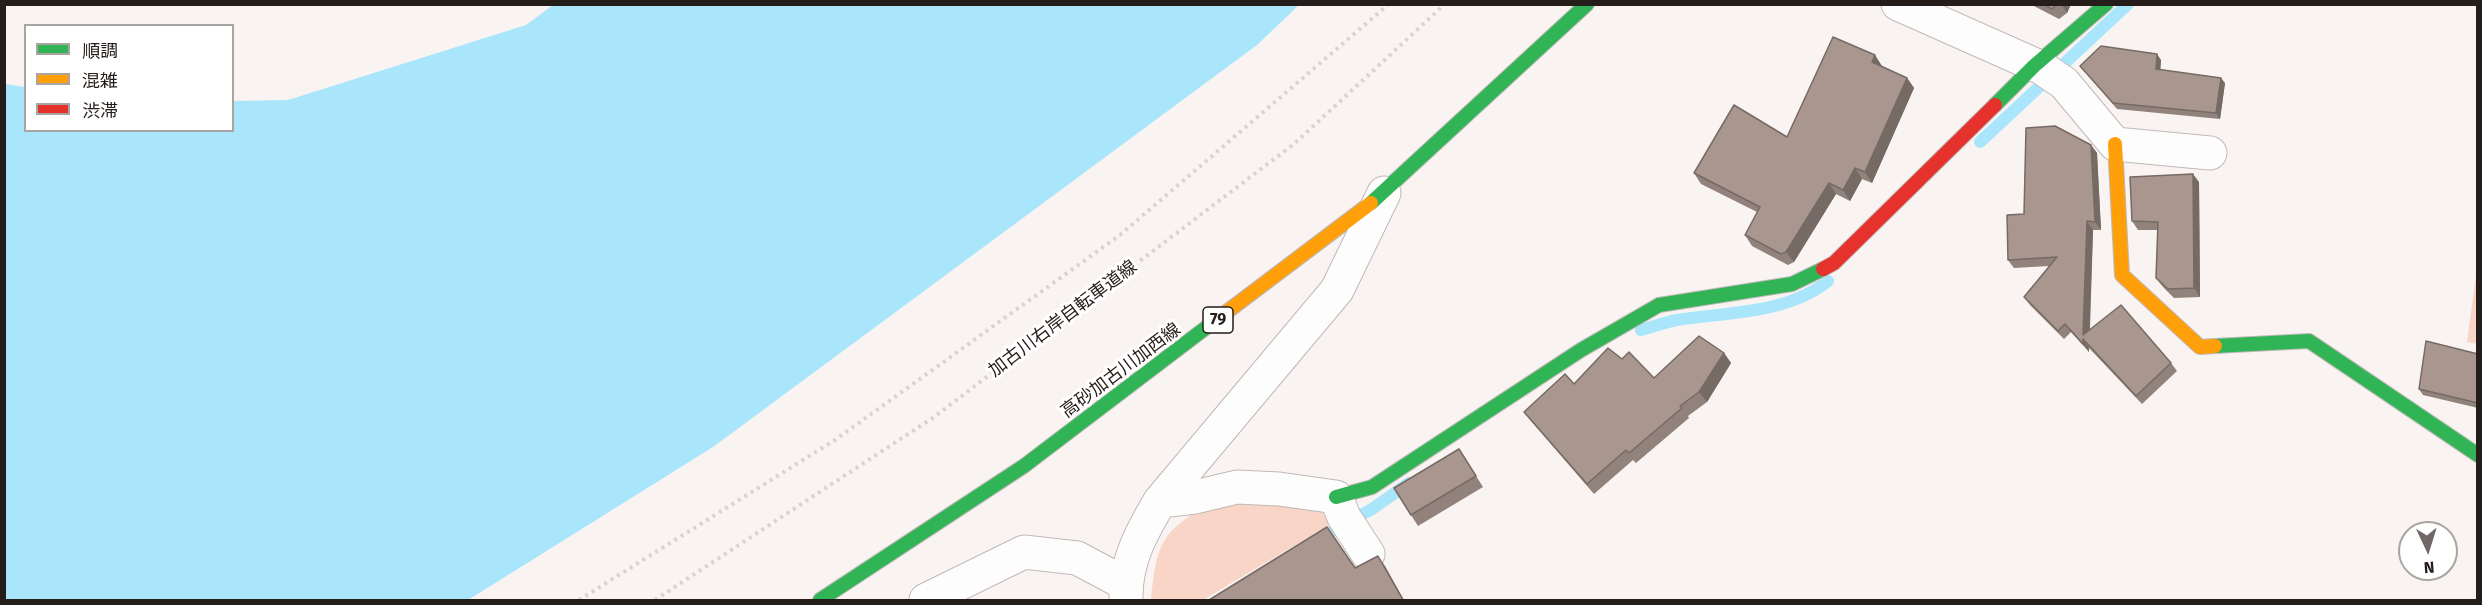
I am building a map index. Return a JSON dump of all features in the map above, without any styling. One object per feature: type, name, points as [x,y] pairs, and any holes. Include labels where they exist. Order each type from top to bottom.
[{"type":"street","name":"高砂加古川加西線","points":[[820,600],[1024,466],[1384,193],[1587,4]]},
{"type":"street","points":[[1898,4],[2047,72],[2115,144],[2122,275],[2200,347],[2309,341],[2478,455]]},
{"type":"street","points":[[1160,501],[1195,497],[1237,487],[1279,489],[1350,525],[1372,488],[1581,350],[1659,305],[1792,284],[1834,263],[2047,72],[2106,4]]},
{"type":"street","points":[[2115,144],[2210,153]]},
{"type":"street","points":[[926,600],[1024,552],[1077,558],[1126,592],[1138,539],[1160,501],[1337,290],[1384,193]]},
{"type":"path","points":[[579,600],[835,440],[1120,235],[1389,4]]},
{"type":"path","name":"加古川右岸自転車道線","points":[[655,600],[953,402],[1294,144],[1445,4]]},
{"type":"shaded area","points":[[2477,268],[2477,344],[2467,342]]},
{"type":"shaded area","points":[[1213,502],[1322,506],[1334,522],[1203,600],[1151,600],[1156,564],[1165,540],[1182,521]]},
{"type":"water","points":[[553,5],[1299,5],[1257,45],[713,447],[468,600],[5,600],[5,84],[24,87],[24,132],[234,132],[234,101],[288,100],[526,25]]},
{"type":"building","points":[[2043,4],[2057,4],[2052,9]]},
{"type":"building","points":[[1833,37],[1875,55],[1872,62],[1907,78],[1865,172],[1855,168],[1843,190],[1829,183],[1786,252],[1781,254],[1745,235],[1760,207],[1694,173],[1734,105],[1787,137]]},
{"type":"building","points":[[2101,46],[2157,54],[2156,69],[2221,78],[2216,113],[2113,103],[2080,66]]},
{"type":"building","points":[[2055,126],[2091,145],[2095,222],[2087,221],[2083,335],[2121,305],[2171,363],[2136,396],[2083,339],[2083,344],[2065,324],[2058,331],[2024,297],[2057,257],[2008,260],[2007,215],[2024,214],[2026,128]]},
{"type":"building","points":[[2193,174],[2194,288],[2168,289],[2156,278],[2158,222],[2132,221],[2130,177]]},
{"type":"building","points":[[1699,336],[1724,353],[1699,392],[1680,406],[1682,408],[1629,453],[1626,450],[1587,484],[1524,412],[1565,374],[1574,384],[1608,348],[1622,359],[1629,352],[1654,378]]},
{"type":"building","points":[[2426,341],[2478,354],[2478,403],[2419,389]]},
{"type":"building","points":[[1459,449],[1476,476],[1411,515],[1394,488]]},
{"type":"building","points":[[1327,527],[1355,568],[1378,556],[1403,600],[1209,600]]},
{"type":"waterway","points":[[1980,142],[2128,4]]},
{"type":"waterway","points":[[1641,330],[1677,320],[1775,306],[1812,292],[1828,281]]},
{"type":"waterway","points":[[1316,540],[1372,509],[1409,483]]},
{"type":"traffic: fast","points":[[1371,203],[1587,4]]},
{"type":"traffic: fast","points":[[1995,105],[2034,66],[2106,4]]},
{"type":"traffic: fast","points":[[1336,497],[1372,487],[1581,350],[1659,305],[1792,284],[1823,269]]},
{"type":"traffic: fast","points":[[820,600],[1024,466],[1224,314]]},
{"type":"traffic: fast","points":[[2215,346],[2309,341],[2478,455]]},
{"type":"traffic: slow","points":[[2115,144],[2122,275],[2200,347],[2215,346]]},
{"type":"traffic: slow","points":[[1224,314],[1371,203]]},
{"type":"traffic: jam","points":[[1823,269],[1834,263],[1995,105]]}]
